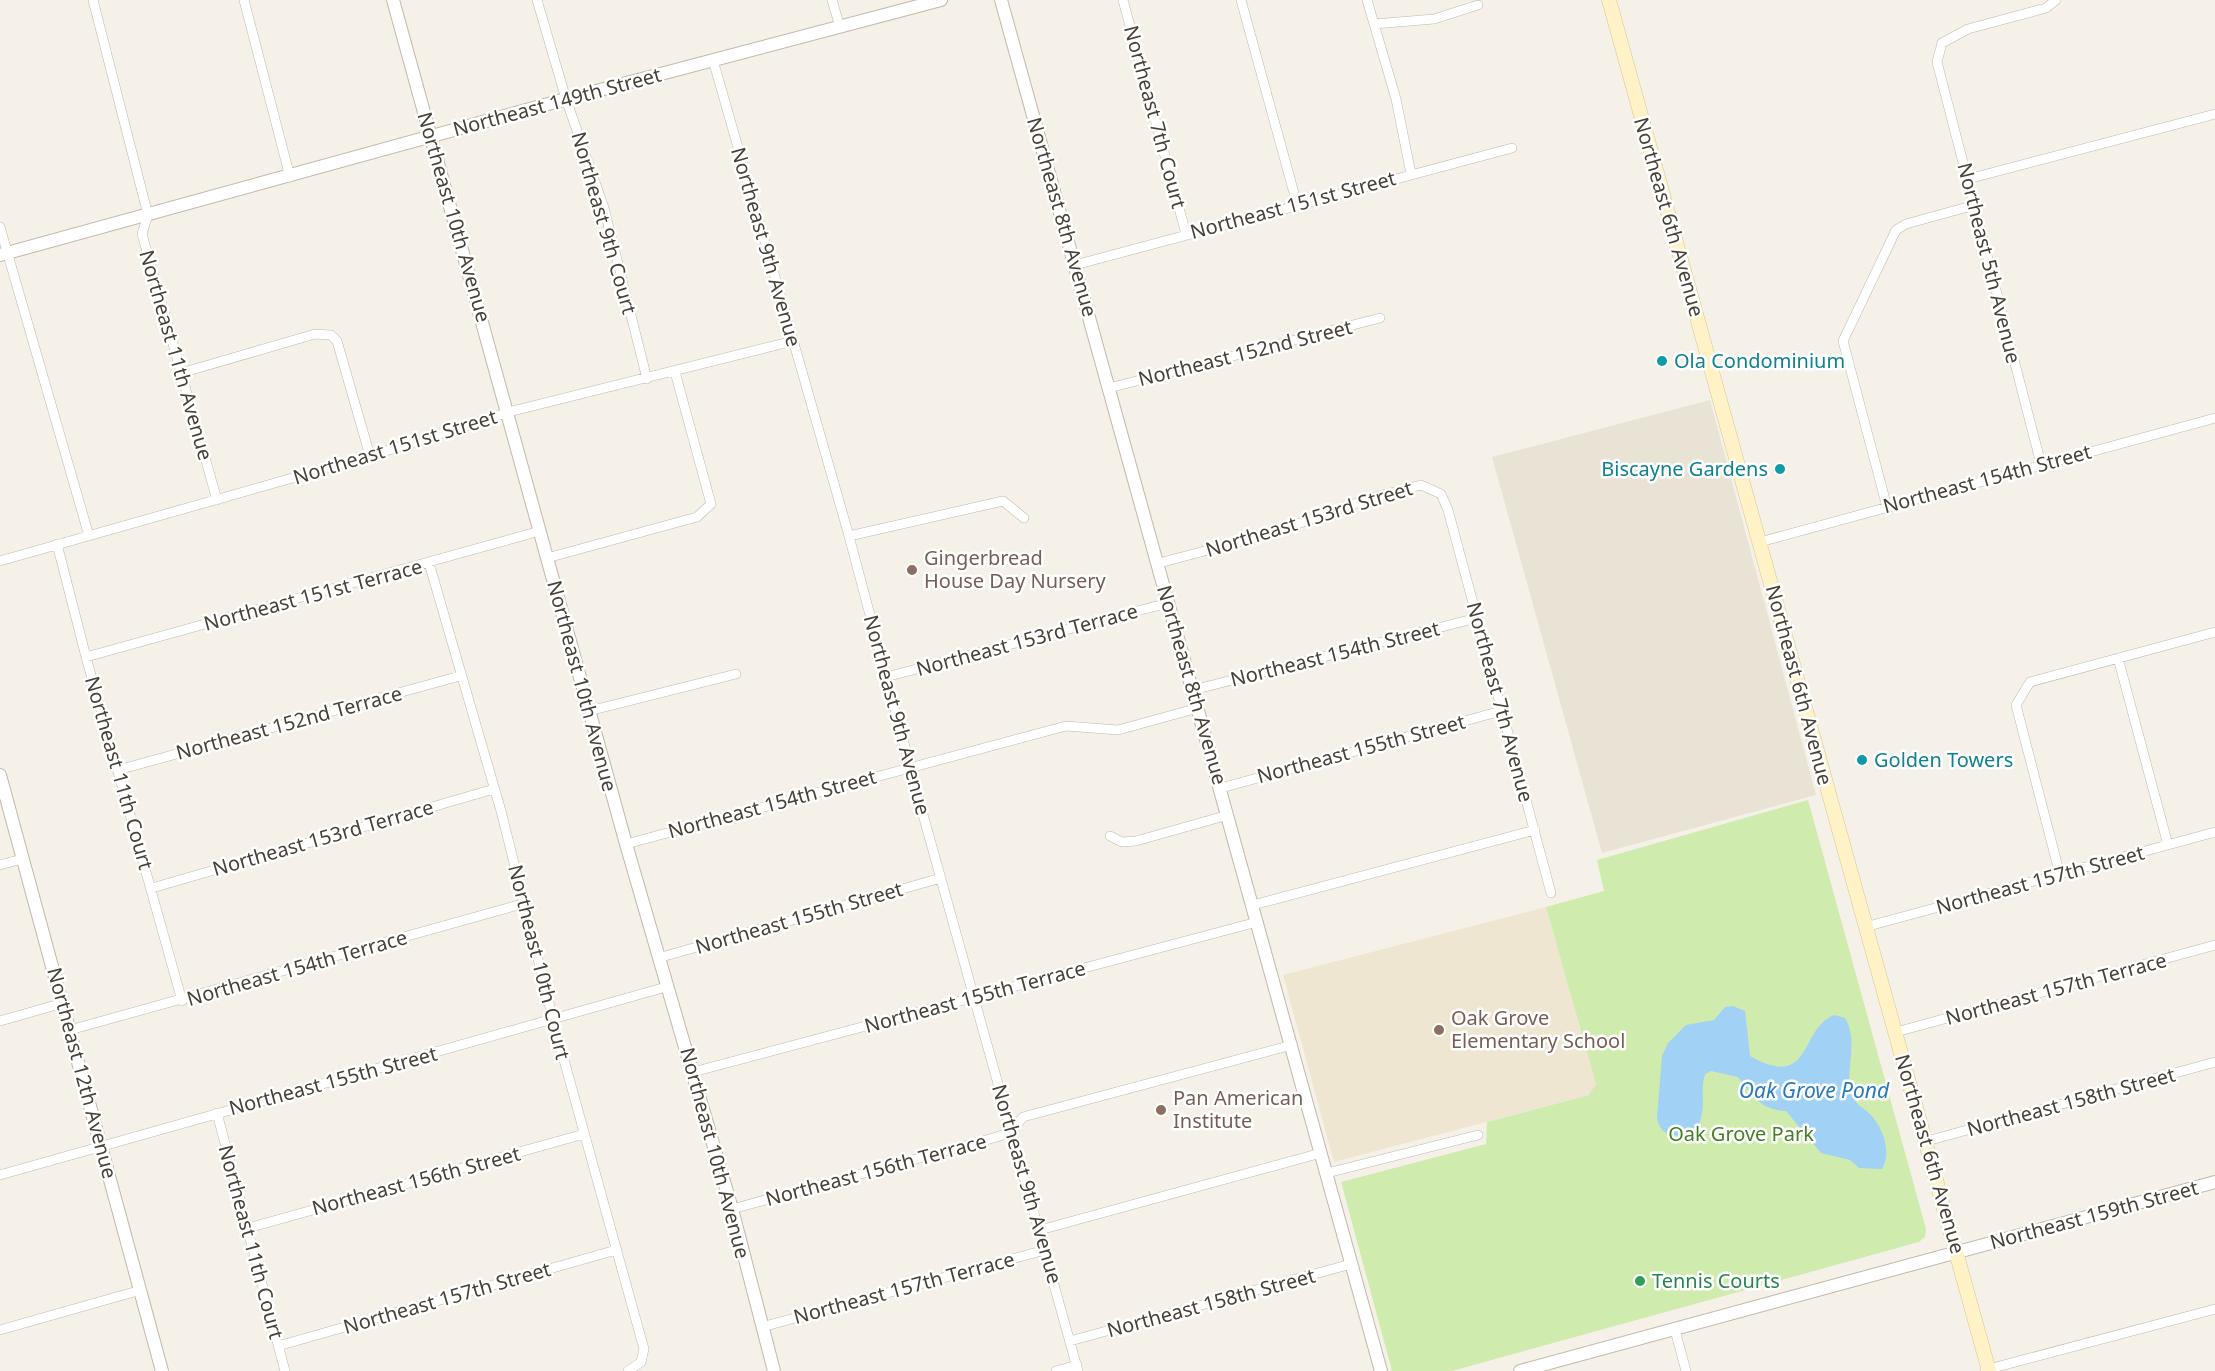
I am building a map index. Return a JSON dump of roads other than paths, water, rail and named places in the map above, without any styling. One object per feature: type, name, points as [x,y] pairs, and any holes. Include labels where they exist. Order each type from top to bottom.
[{"type":"main road","name":"Northeast 6th Avenue","points":[[1609,0],[1865,927],[1958,1253],[1987,1370]]},
{"type":"street","name":"Northeast 11th Avenue","points":[[93,0],[148,215],[142,234],[217,500]]},
{"type":"street","points":[[244,0],[290,177]]},
{"type":"street","name":"Northeast 10th Avenue","points":[[393,0],[509,412],[666,987],[732,1209],[774,1371]]},
{"type":"street","name":"Northeast 9th Court","points":[[537,0],[566,99],[604,208],[647,379]]},
{"type":"street","points":[[832,0],[840,27]]},
{"type":"street","name":"Northeast 149th Street","points":[[4,254],[290,177],[566,99],[941,0]]},
{"type":"street","name":"Northeast 8th Avenue","points":[[1001,0],[1159,563],[1168,603],[1381,1371]]},
{"type":"street","name":"Northeast 7th Court","points":[[1123,0],[1186,234]]},
{"type":"street","points":[[1241,0],[1297,204]]},
{"type":"street","points":[[1367,0],[1396,99],[1411,174]]},
{"type":"street","name":"Northeast 5th Avenue","points":[[2041,464],[1937,62],[1942,43],[1968,29],[2046,8],[2056,0]]},
{"type":"street","points":[[1374,24],[1434,19],[1478,5]]},
{"type":"street","name":"Northeast 9th Avenue","points":[[713,60],[849,536],[1077,1368]]},
{"type":"street","points":[[1968,179],[2215,114]]},
{"type":"street","name":"Northeast 151st Street","points":[[1075,265],[1512,148]]},
{"type":"street","points":[[1887,507],[1843,341],[1896,230],[1906,224],[1975,205]]},
{"type":"street","points":[[0,227],[4,254],[89,536]]},
{"type":"street","name":"Northeast 152nd Street","points":[[1109,388],[1380,318]]},
{"type":"street","points":[[182,373],[315,334],[331,335],[337,341],[370,456]]},
{"type":"street","name":"Northeast 151st Street","points":[[0,561],[370,456],[509,412],[793,341]]},
{"type":"street","points":[[547,558],[697,517],[711,504],[675,372]]},
{"type":"street","name":"Northeast 154th Street","points":[[1760,542],[2215,418]]},
{"type":"street","name":"Northeast 153rd Street","points":[[1159,563],[1269,534],[1371,498],[1421,485],[1441,494],[1448,510]]},
{"type":"street","points":[[849,536],[1003,501],[1024,518]]},
{"type":"street","name":"Northeast 7th Avenue","points":[[1448,510],[1551,893]]},
{"type":"street","name":"Northeast 151st Terrace","points":[[86,657],[540,531]]},
{"type":"street","name":"Northeast 11th Court","points":[[57,544],[86,657],[182,1001]]},
{"type":"street","name":"Northeast 10th Court","points":[[429,563],[494,789],[522,904],[644,1349],[641,1362],[628,1371]]},
{"type":"street","name":"Northeast 153rd Terrace","points":[[886,677],[1168,603]]},
{"type":"street","name":"Northeast 154th Street","points":[[1193,690],[1477,618]]},
{"type":"street","points":[[2060,875],[2016,705],[2030,682],[2215,632]]},
{"type":"street","points":[[2118,658],[2168,845]]},
{"type":"street","points":[[589,711],[736,674]]},
{"type":"street","name":"Northeast 152nd Terrace","points":[[118,771],[460,676]]},
{"type":"street","name":"Northeast 154th Street","points":[[626,844],[1066,726],[1118,730],[1198,708]]},
{"type":"street","name":"Northeast 155th Street","points":[[1221,788],[1501,711]]},
{"type":"street","name":"Northeast 12th Avenue","points":[[0,776],[103,1146],[162,1371]]},
{"type":"street","name":"Northeast 153rd Terrace","points":[[152,888],[494,789]]},
{"type":"street","points":[[1110,836],[1122,842],[1136,841],[1228,815]]},
{"type":"street","points":[[1253,905],[1535,830]]},
{"type":"street","name":"Northeast 157th Street","points":[[1865,927],[2215,832]]},
{"type":"street","points":[[0,864],[22,858]]},
{"type":"street","name":"Northeast 155th Street","points":[[658,958],[941,878]]},
{"type":"street","name":"Northeast 154th Terrace","points":[[70,1030],[182,1001],[522,904]]},
{"type":"street","name":"Northeast 155th Terrace","points":[[693,1072],[1257,922]]},
{"type":"street","name":"Northeast 157th Terrace","points":[[1896,1032],[2215,945]]},
{"type":"street","name":"Northeast 155th Street","points":[[0,1175],[666,987]]},
{"type":"street","points":[[0,1021],[63,1003]]},
{"type":"street","name":"Northeast 156th Terrace","points":[[732,1209],[1011,1132],[1023,1117],[1292,1046]]},
{"type":"street","name":"Northeast 158th Street","points":[[1927,1141],[2215,1062]]},
{"type":"street","name":"Northeast 11th Court","points":[[217,1113],[285,1371]]},
{"type":"street","name":"Northeast 156th Street","points":[[248,1228],[584,1134]]},
{"type":"street","points":[[1327,1173],[1478,1135]]},
{"type":"street","points":[[1040,1230],[1321,1153]]},
{"type":"street","name":"Northeast 159th Street","points":[[1520,1371],[2215,1182]]},
{"type":"street","name":"Northeast 157th Street","points":[[278,1346],[616,1250]]},
{"type":"street","name":"Northeast 157th Terrace","points":[[762,1326],[1046,1250]]},
{"type":"street","name":"Northeast 158th Street","points":[[1070,1341],[1351,1264]]},
{"type":"street","points":[[0,1330],[141,1290]]},
{"type":"street","points":[[1987,1370],[2215,1309]]},
{"type":"street","points":[[1675,1330],[1686,1371]]},
{"type":"street","points":[[1056,1371],[1077,1368]]},
{"type":"water","name":"Oak Grove Pond","points":[[1733,1006],[1745,1011],[1750,1056],[1770,1065],[1785,1066],[1795,1062],[1823,1023],[1834,1015],[1845,1018],[1851,1037],[1850,1087],[1855,1101],[1875,1119],[1885,1140],[1886,1155],[1882,1169],[1859,1168],[1850,1160],[1821,1153],[1786,1111],[1770,1108],[1758,1101],[1738,1077],[1711,1071],[1705,1074],[1703,1107],[1697,1129],[1679,1136],[1667,1134],[1663,1130],[1657,1118],[1662,1056],[1668,1043],[1686,1025],[1714,1020],[1725,1007]]},
{"type":"place","name":"Ola Condominium","points":[[1662,361]]},
{"type":"place","name":"Biscayne Gardens","points":[[1780,469]]},
{"type":"place","name":"Gingerbread House Day Nursery","points":[[912,570]]},
{"type":"place","name":"Golden Towers","points":[[1862,760]]},
{"type":"place","name":"Oak Grove Elementary School","points":[[1439,1030]]},
{"type":"place","name":"Pan American Institute","points":[[1161,1110]]},
{"type":"place","name":"Tennis Courts","points":[[1640,1281]]},
{"type":"park label","name":"Oak Grove Park","points":[[1741,1134]]}]
